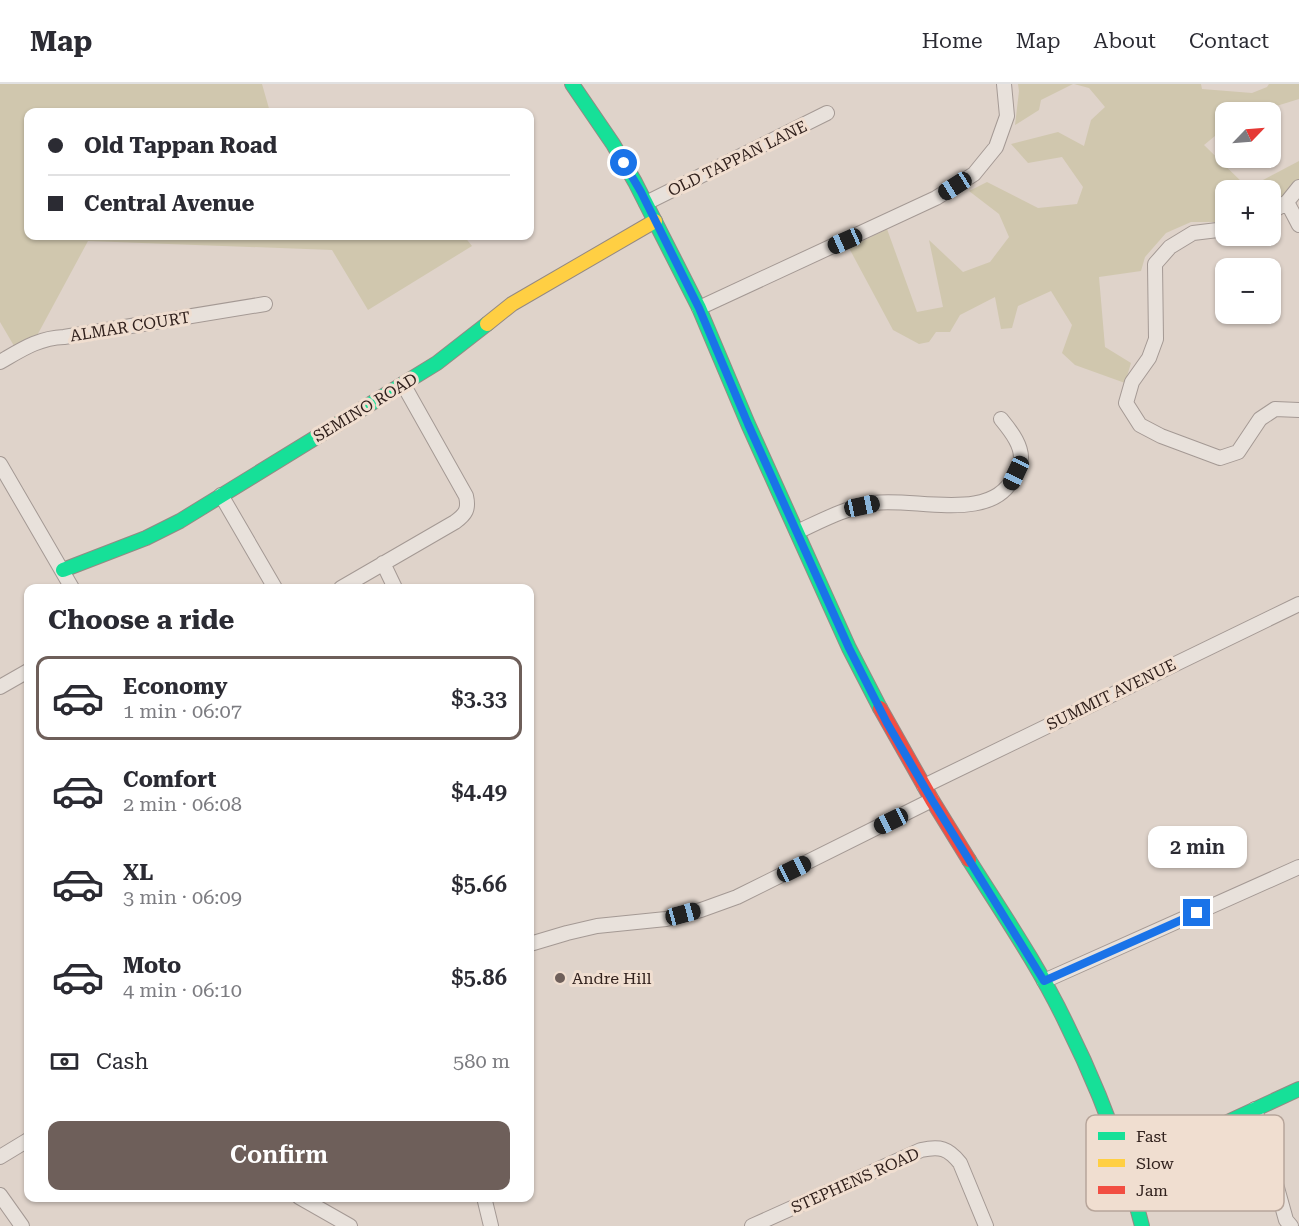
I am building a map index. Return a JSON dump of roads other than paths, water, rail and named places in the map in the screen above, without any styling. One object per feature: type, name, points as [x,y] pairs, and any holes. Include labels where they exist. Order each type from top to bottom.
[{"type":"main road","points":[[572,84],[613,144],[646,203],[699,308],[748,424],[851,652],[887,723],[1044,981],[1067,1024],[1106,1115]]},
{"type":"main road","name":"SEMINO ROAD","points":[[63,570],[146,538],[180,521],[437,363],[513,304],[655,221]]},
{"type":"main road","points":[[1242,1115],[1299,1089]]},
{"type":"street","points":[[699,308],[936,198],[974,174],[996,147],[1007,116],[1004,84]]},
{"type":"street","name":"OLD TAPPAN LANE","points":[[646,203],[827,113]]},
{"type":"street","points":[[1281,206],[1299,187]]},
{"type":"street","points":[[1287,202],[1299,225]]},
{"type":"street","points":[[1215,230],[1193,233],[1170,247],[1155,264],[1156,339],[1149,358],[1132,382],[1126,403],[1140,425],[1161,436],[1220,458],[1238,452],[1260,419],[1275,409],[1299,410]]},
{"type":"street","name":"ALMAR COURT","points":[[0,362],[37,341],[50,337],[63,337],[265,304]]},
{"type":"street","points":[[348,584],[455,522],[464,515],[468,506],[463,490],[404,384]]},
{"type":"street","points":[[797,532],[848,509],[877,503],[968,506],[992,499],[1011,484],[1021,461],[1017,439],[1001,419]]},
{"type":"street","points":[[0,464],[70,584]]},
{"type":"street","points":[[221,495],[273,584]]},
{"type":"street","points":[[383,563],[393,584]]},
{"type":"street","name":"SUMMIT AVENUE","points":[[924,786],[1299,604]]},
{"type":"street","points":[[0,687],[24,673]]},
{"type":"street","points":[[534,943],[597,926],[666,919],[737,897],[932,800]]},
{"type":"street","points":[[1044,981],[1299,867]]},
{"type":"street","points":[[1255,1109],[1257,1115]]},
{"type":"street","points":[[0,1157],[24,1142]]},
{"type":"street","name":"STEPHENS ROAD","points":[[752,1226],[921,1150],[935,1147],[954,1155],[960,1163],[986,1226]]},
{"type":"street","points":[[0,1195],[21,1226]]},
{"type":"street","points":[[308,1202],[350,1226]]},
{"type":"street","points":[[485,1202],[491,1226]]},
{"type":"street","points":[[1283,1211],[1291,1226]]},
{"type":"place","name":"Andre Hill","points":[[560,978]]}]
